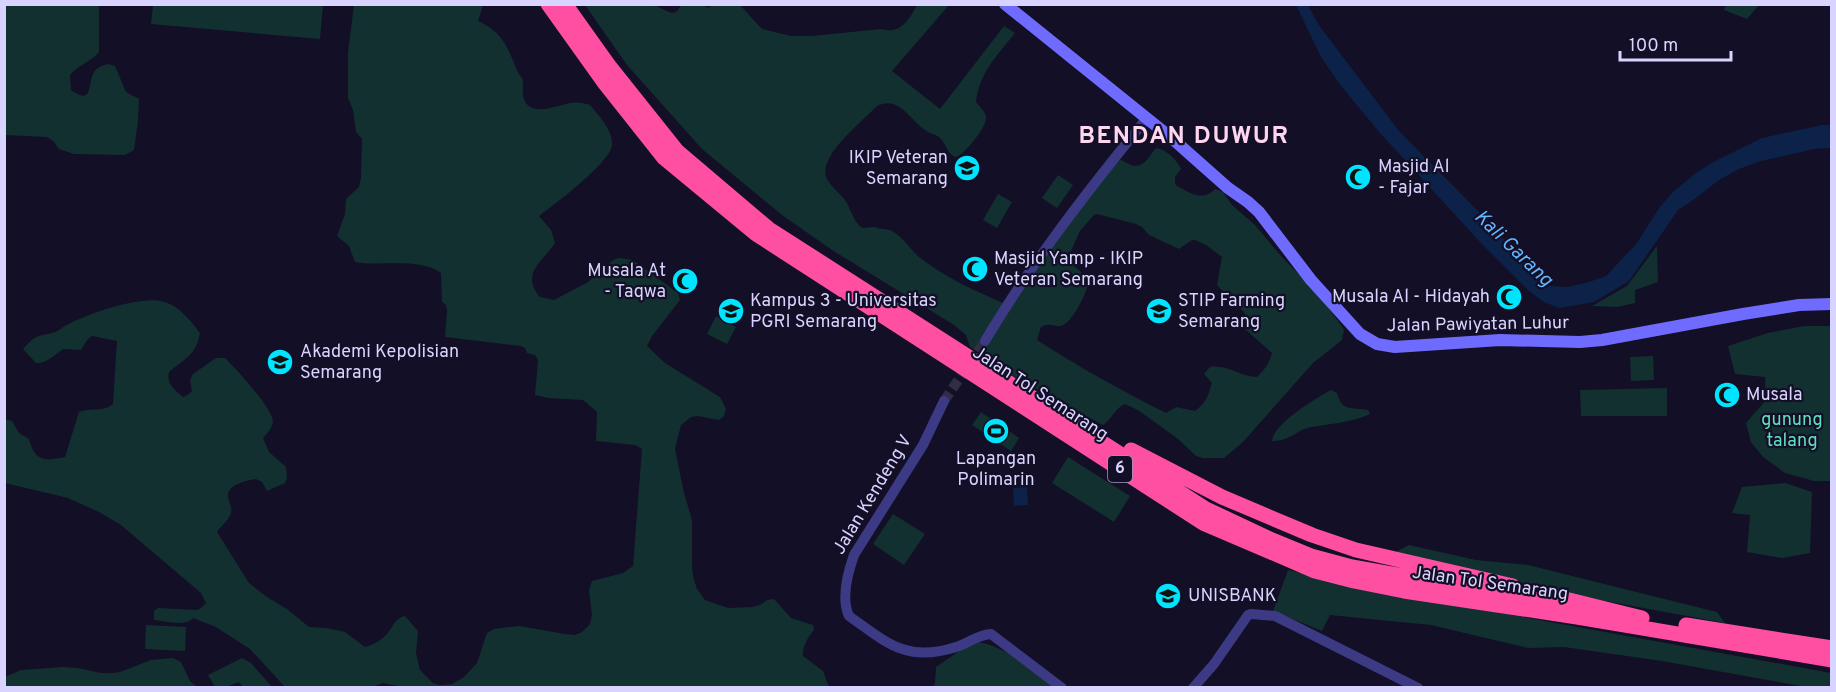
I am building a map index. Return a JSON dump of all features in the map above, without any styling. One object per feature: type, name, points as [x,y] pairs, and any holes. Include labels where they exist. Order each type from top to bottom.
[{"type":"highway","name":"Jalan Tol Semarang","points":[[548,4],[603,81],[664,158],[756,234],[1203,523],[1315,571],[1354,581],[1832,660]]},
{"type":"highway","name":"Jalan Tol Semarang","points":[[565,4],[610,67],[677,151],[769,229],[1046,405],[1222,497],[1312,535],[1356,550],[1642,618],[1832,648]]},
{"type":"main road","name":"Jalan Pawiyatan Luhur","points":[[1005,4],[1259,212],[1311,280],[1360,334],[1377,344],[1388,347],[1500,340],[1580,342],[1799,305],[1832,304]]},
{"type":"street","points":[[985,341],[1000,315],[1102,171],[1147,118]]},
{"type":"street","name":"Jalan Kendeng V","points":[[944,401],[923,445],[854,555],[848,570],[846,609],[849,616],[903,651],[920,654],[941,652],[991,634],[1062,687]]},
{"type":"street","points":[[1193,687],[1214,664],[1248,615],[1251,614],[1275,616],[1418,687]]},
{"type":"green space","points":[[5,4],[99,5],[99,52],[70,75],[71,90],[83,96],[87,94],[97,69],[107,64],[115,66],[126,92],[139,99],[134,150],[125,155],[74,154],[59,149],[47,137],[5,135]]},
{"type":"green space","points":[[646,4],[673,13],[681,5],[704,5],[707,8],[714,5],[740,5],[762,29],[791,36],[812,36],[881,29],[894,30],[907,21],[917,5],[949,5],[892,71],[940,109],[1004,26],[1015,33],[990,64],[978,91],[976,102],[985,114],[985,122],[974,140],[960,155],[956,157],[951,154],[939,137],[925,130],[898,106],[885,103],[877,106],[834,150],[825,170],[827,179],[845,200],[862,228],[875,227],[892,231],[901,237],[919,257],[944,274],[1010,306],[1117,158],[1135,166],[1143,164],[1156,148],[1171,156],[1181,169],[1175,177],[1177,186],[1201,196],[1215,189],[1223,192],[1232,205],[1255,225],[1317,293],[1344,330],[1342,340],[1313,363],[1243,442],[1224,458],[1196,456],[1178,439],[1138,410],[1125,404],[1103,425],[1018,379],[970,347],[966,335],[954,325],[832,250],[782,215],[702,149],[627,65],[585,5]],"holes":[[[1097,214],[1136,224],[1149,235],[1179,249],[1195,240],[1222,257],[1217,285],[1226,295],[1236,301],[1246,315],[1245,329],[1272,353],[1270,360],[1257,377],[1223,367],[1210,367],[1204,374],[1212,383],[1209,392],[1204,402],[1195,411],[1176,407],[1166,413],[1037,340],[1041,327],[1060,326],[1067,322],[1076,312],[1086,292],[1088,278],[1067,260],[1080,231]]]},
{"type":"green space","points":[[1726,4],[1759,5],[1747,19],[1724,10]]},
{"type":"green space","points":[[153,5],[323,5],[320,39],[151,24]]},
{"type":"green space","points":[[354,5],[483,5],[478,21],[496,33],[511,55],[523,79],[523,97],[527,105],[532,108],[545,109],[573,103],[590,105],[605,124],[612,139],[612,145],[602,162],[581,183],[539,216],[551,230],[555,243],[535,268],[532,282],[534,289],[540,297],[554,300],[588,282],[613,260],[619,258],[633,260],[678,293],[680,300],[647,346],[665,363],[720,397],[726,409],[724,416],[719,420],[691,417],[681,425],[675,449],[692,520],[692,569],[697,589],[705,600],[728,608],[753,607],[774,599],[791,618],[813,625],[814,630],[803,649],[803,656],[823,671],[829,687],[407,688],[383,683],[369,688],[285,687],[250,649],[216,627],[193,618],[180,623],[154,620],[154,611],[158,608],[196,610],[206,603],[201,593],[121,525],[68,498],[5,483],[5,419],[12,421],[19,433],[29,439],[31,447],[38,456],[46,459],[58,458],[65,457],[79,412],[105,408],[113,404],[117,341],[92,336],[81,350],[63,349],[40,363],[36,363],[23,349],[35,337],[56,331],[99,311],[127,303],[161,301],[179,309],[200,333],[196,347],[169,372],[169,380],[174,389],[183,397],[189,394],[192,391],[190,380],[193,374],[216,358],[225,358],[253,389],[271,416],[273,422],[263,438],[269,452],[286,467],[285,483],[267,491],[262,482],[256,479],[240,483],[232,488],[228,494],[231,513],[217,532],[249,583],[309,627],[345,632],[365,647],[382,638],[396,621],[405,616],[418,631],[416,653],[420,670],[433,683],[452,684],[464,677],[477,663],[487,633],[494,629],[519,626],[575,635],[582,632],[590,624],[592,615],[589,590],[592,581],[623,573],[633,566],[642,449],[635,445],[596,441],[597,412],[583,400],[535,395],[538,360],[535,355],[527,353],[525,348],[445,337],[447,310],[446,305],[442,302],[441,273],[421,265],[355,262],[349,246],[337,236],[345,214],[346,199],[359,187],[361,178],[362,139],[356,132],[353,110],[348,98],[348,53]]},
{"type":"green space","points":[[1058,175],[1073,185],[1057,208],[1042,198]]},
{"type":"green space","points":[[998,194],[1012,202],[997,228],[983,220]]},
{"type":"green space","points":[[1657,246],[1658,282],[1635,290],[1635,303],[1617,307],[1592,306],[1627,286]]},
{"type":"green space","points":[[716,316],[736,327],[727,344],[707,334]]},
{"type":"green space","name":"gunung talang","points":[[1804,326],[1831,326],[1831,481],[1814,481],[1785,473],[1763,457],[1751,442],[1746,423],[1766,400],[1765,377],[1735,374],[1728,346],[1768,333]]},
{"type":"green space","points":[[1653,356],[1654,380],[1631,381],[1630,357]]},
{"type":"green space","points":[[1667,388],[1667,416],[1581,416],[1580,390]]},
{"type":"green space","points":[[1331,390],[1337,393],[1345,406],[1368,410],[1370,414],[1349,421],[1311,427],[1279,441],[1272,441],[1274,434],[1287,420]]},
{"type":"green space","name":"Lapangan Polimarin","points":[[981,412],[1019,438],[1011,451],[972,425]]},
{"type":"green space","points":[[1068,457],[1130,496],[1114,522],[1052,483]]},
{"type":"green space","points":[[1785,483],[1812,492],[1810,553],[1782,558],[1747,552],[1750,515],[1732,513],[1742,487]]},
{"type":"green space","points":[[893,514],[925,534],[904,565],[873,544]]},
{"type":"green space","points":[[1409,545],[1476,560],[1528,565],[1717,612],[1725,623],[1567,594],[1390,555]]},
{"type":"green space","points":[[1288,570],[1396,594],[1831,673],[1831,687],[1806,687],[1662,661],[1564,647],[1528,648],[1431,625],[1330,615],[1322,631],[1273,611]]},
{"type":"green space","points":[[146,625],[186,627],[185,651],[145,649]]},
{"type":"green space","points":[[977,642],[1008,653],[1056,688],[933,688],[936,667],[968,645]]},
{"type":"green space","points":[[173,658],[181,662],[190,681],[197,687],[5,687],[5,677],[21,670],[63,667],[113,673],[151,660]]},
{"type":"green space","points":[[242,658],[251,663],[272,687],[244,687],[238,682],[227,687],[215,687],[208,675]]},
{"type":"water","points":[[1296,5],[1308,5],[1318,24],[1399,131],[1486,219],[1529,268],[1550,286],[1567,287],[1606,276],[1637,243],[1659,208],[1674,191],[1715,161],[1762,138],[1822,125],[1831,125],[1831,148],[1814,149],[1761,161],[1719,180],[1678,210],[1629,281],[1594,302],[1559,308],[1544,302],[1529,291],[1480,242],[1380,133],[1341,86],[1321,57]]},
{"type":"water","points":[[1027,487],[1028,505],[1014,506],[1013,488]]},
{"type":"tunnel","points":[[944,401],[985,341]]},
{"type":"place","name":"IKIP Veteran Semarang","points":[[967,168]]},
{"type":"place","name":"Masjid Al - Fajar","points":[[1358,177]]},
{"type":"place","name":"Masjid Yamp - IKIP Veteran Semarang","points":[[975,269]]},
{"type":"place","name":"Musala At - Taqwa","points":[[685,281]]},
{"type":"place","name":"Musala Al - Hidayah","points":[[1509,297]]},
{"type":"place","name":"Kampus 3 - Universitas PGRI Semarang","points":[[731,311]]},
{"type":"place","name":"STIP Farming Semarang","points":[[1159,311]]},
{"type":"place","name":"Akademi Kepolisian Semarang","points":[[280,362]]},
{"type":"place","name":"Musala","points":[[1727,395]]},
{"type":"place","name":"Lapangan Polimarin","points":[[996,431]]},
{"type":"place","name":"UNISBANK","points":[[1168,596]]},
{"type":"district","name":"BENDAN DUWUR","points":[[1184,137]]},
{"type":"water label","name":"Kali Garang","points":[[1513,249]]}]
